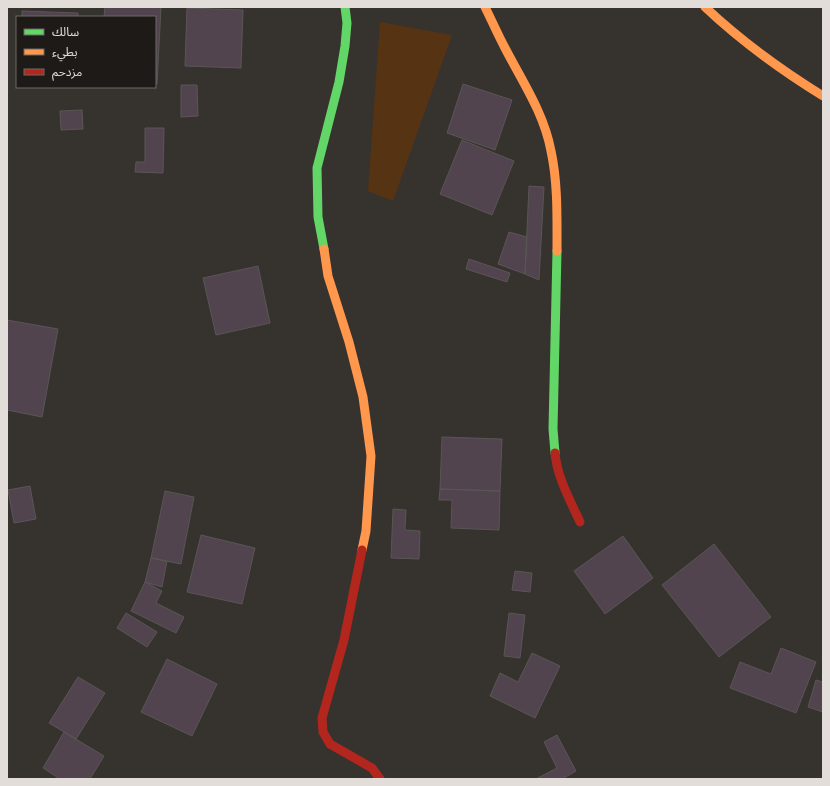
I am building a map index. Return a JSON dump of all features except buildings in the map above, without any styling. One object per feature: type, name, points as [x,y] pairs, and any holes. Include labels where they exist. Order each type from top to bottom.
[{"type":"street","points":[[345,7],[345,46],[339,82],[318,168],[318,217],[328,276],[349,342],[363,397],[371,456],[366,531],[355,590],[344,640],[322,718],[323,732],[330,744],[372,768],[380,779]]},
{"type":"street","points":[[485,7],[541,118],[551,150],[556,189],[557,240],[553,429],[556,464],[568,497],[580,522]]},
{"type":"street","points":[[705,7],[748,45],[791,76],[823,96]]},
{"type":"shaded area","points":[[380,22],[452,35],[393,201],[368,191]]},
{"type":"traffic: fast","points":[[324,249],[318,217],[317,168],[339,82],[347,23],[345,7]]},
{"type":"traffic: fast","points":[[555,453],[553,429],[557,251]]},
{"type":"traffic: slow","points":[[485,7],[502,43],[538,110],[548,137],[556,188],[557,251]]},
{"type":"traffic: slow","points":[[705,7],[733,32],[762,54],[823,96]]},
{"type":"traffic: slow","points":[[324,249],[328,276],[349,342],[363,397],[371,456],[366,531],[362,550]]},
{"type":"traffic: jam","points":[[555,453],[561,480],[580,522]]},
{"type":"traffic: jam","points":[[362,550],[344,640],[322,718],[323,732],[330,744],[372,768],[380,779]]}]
